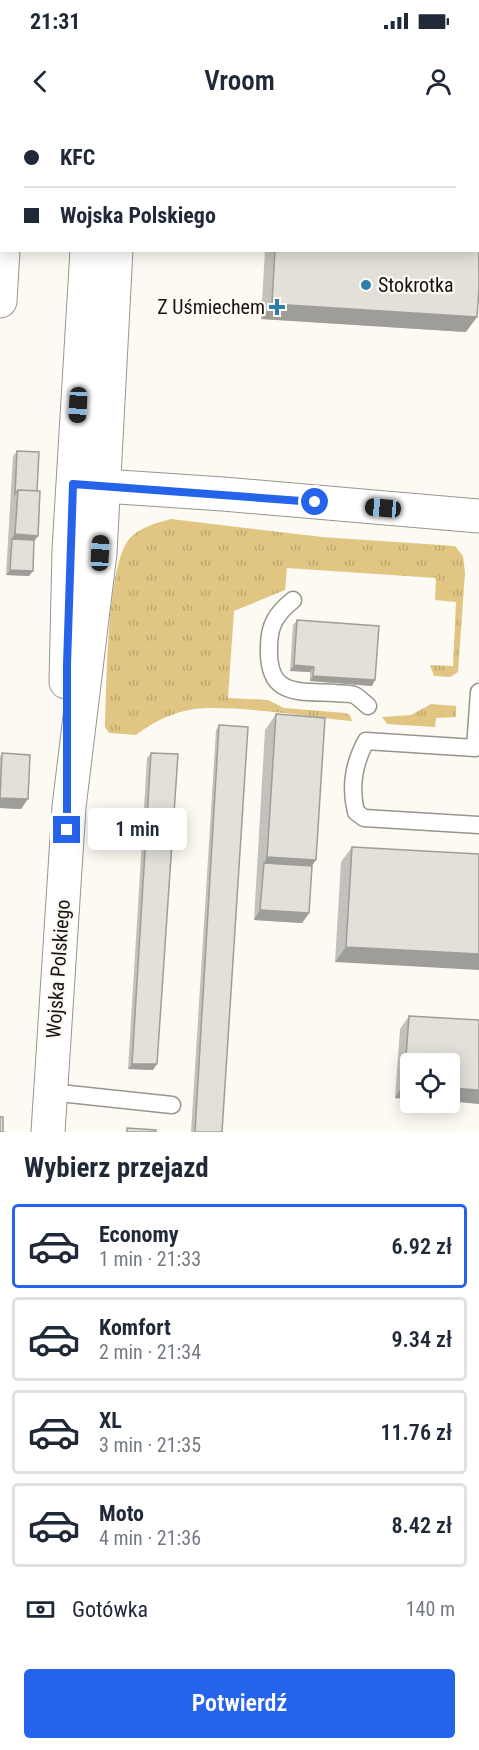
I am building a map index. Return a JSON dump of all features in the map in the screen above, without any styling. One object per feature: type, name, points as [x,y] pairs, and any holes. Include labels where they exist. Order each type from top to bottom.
[{"type":"main road","points":[[0,301],[3,252]]},
{"type":"main road","name":"Wojska Polskiego","points":[[48,1132],[69,807],[98,571],[88,485],[87,252]]},
{"type":"main road","name":"Wojska Polskiego","points":[[88,485],[116,252]]},
{"type":"main road","points":[[88,485],[479,516]]},
{"type":"lane","points":[[293,600],[279,612],[271,625],[268,664],[279,685],[290,690],[353,695],[368,706]]},
{"type":"lane","points":[[479,692],[477,748],[366,741],[356,759],[354,801],[356,812],[364,818],[479,825]]},
{"type":"lane","points":[[50,1092],[172,1105]]},
{"type":"green space","points":[[171,519],[322,537],[455,546],[463,556],[465,573],[458,672],[450,677],[434,676],[430,665],[453,666],[456,602],[435,600],[436,578],[287,568],[285,590],[234,611],[228,698],[268,700],[284,708],[345,713],[350,715],[352,721],[208,708],[188,710],[169,716],[136,735],[109,733],[105,727],[109,628],[116,573],[122,552],[130,538],[139,531]]},
{"type":"green space","points":[[431,704],[456,706],[456,717],[436,718],[435,727],[387,724],[382,717],[411,715]]},
{"type":"building","name":"Stokrotka","points":[[275,252],[479,252],[477,317],[272,304]]},
{"type":"building","points":[[17,451],[39,452],[37,491],[18,490],[15,494]]},
{"type":"building","points":[[18,490],[40,491],[38,536],[15,534]]},
{"type":"building","points":[[12,539],[34,540],[33,571],[10,570]]},
{"type":"building","points":[[297,620],[379,626],[375,680],[313,676],[314,667],[294,665]]},
{"type":"building","points":[[276,714],[325,718],[316,860],[267,857]]},
{"type":"building","points":[[219,725],[248,727],[222,1132],[195,1132]]},
{"type":"building","points":[[2,753],[30,755],[28,799],[0,798]]},
{"type":"building","points":[[151,753],[178,754],[157,1064],[132,1064]]},
{"type":"building","points":[[352,847],[479,854],[479,954],[346,947]]},
{"type":"building","points":[[264,863],[312,866],[309,913],[260,910]]},
{"type":"building","points":[[409,1016],[479,1020],[479,1090],[460,1089],[460,1053],[406,1053]]},
{"type":"building","points":[[0,1117],[3,1117],[3,1132],[0,1132]]},
{"type":"building","points":[[127,1128],[156,1130],[156,1132],[127,1132]]},
{"type":"place","name":"Stokrotka","points":[[366,285]]},
{"type":"place","name":"Z Uśmiechem","points":[[277,307]]},
{"type":"route","points":[[67,830],[69,807],[66,688],[73,484],[315,502]]}]
